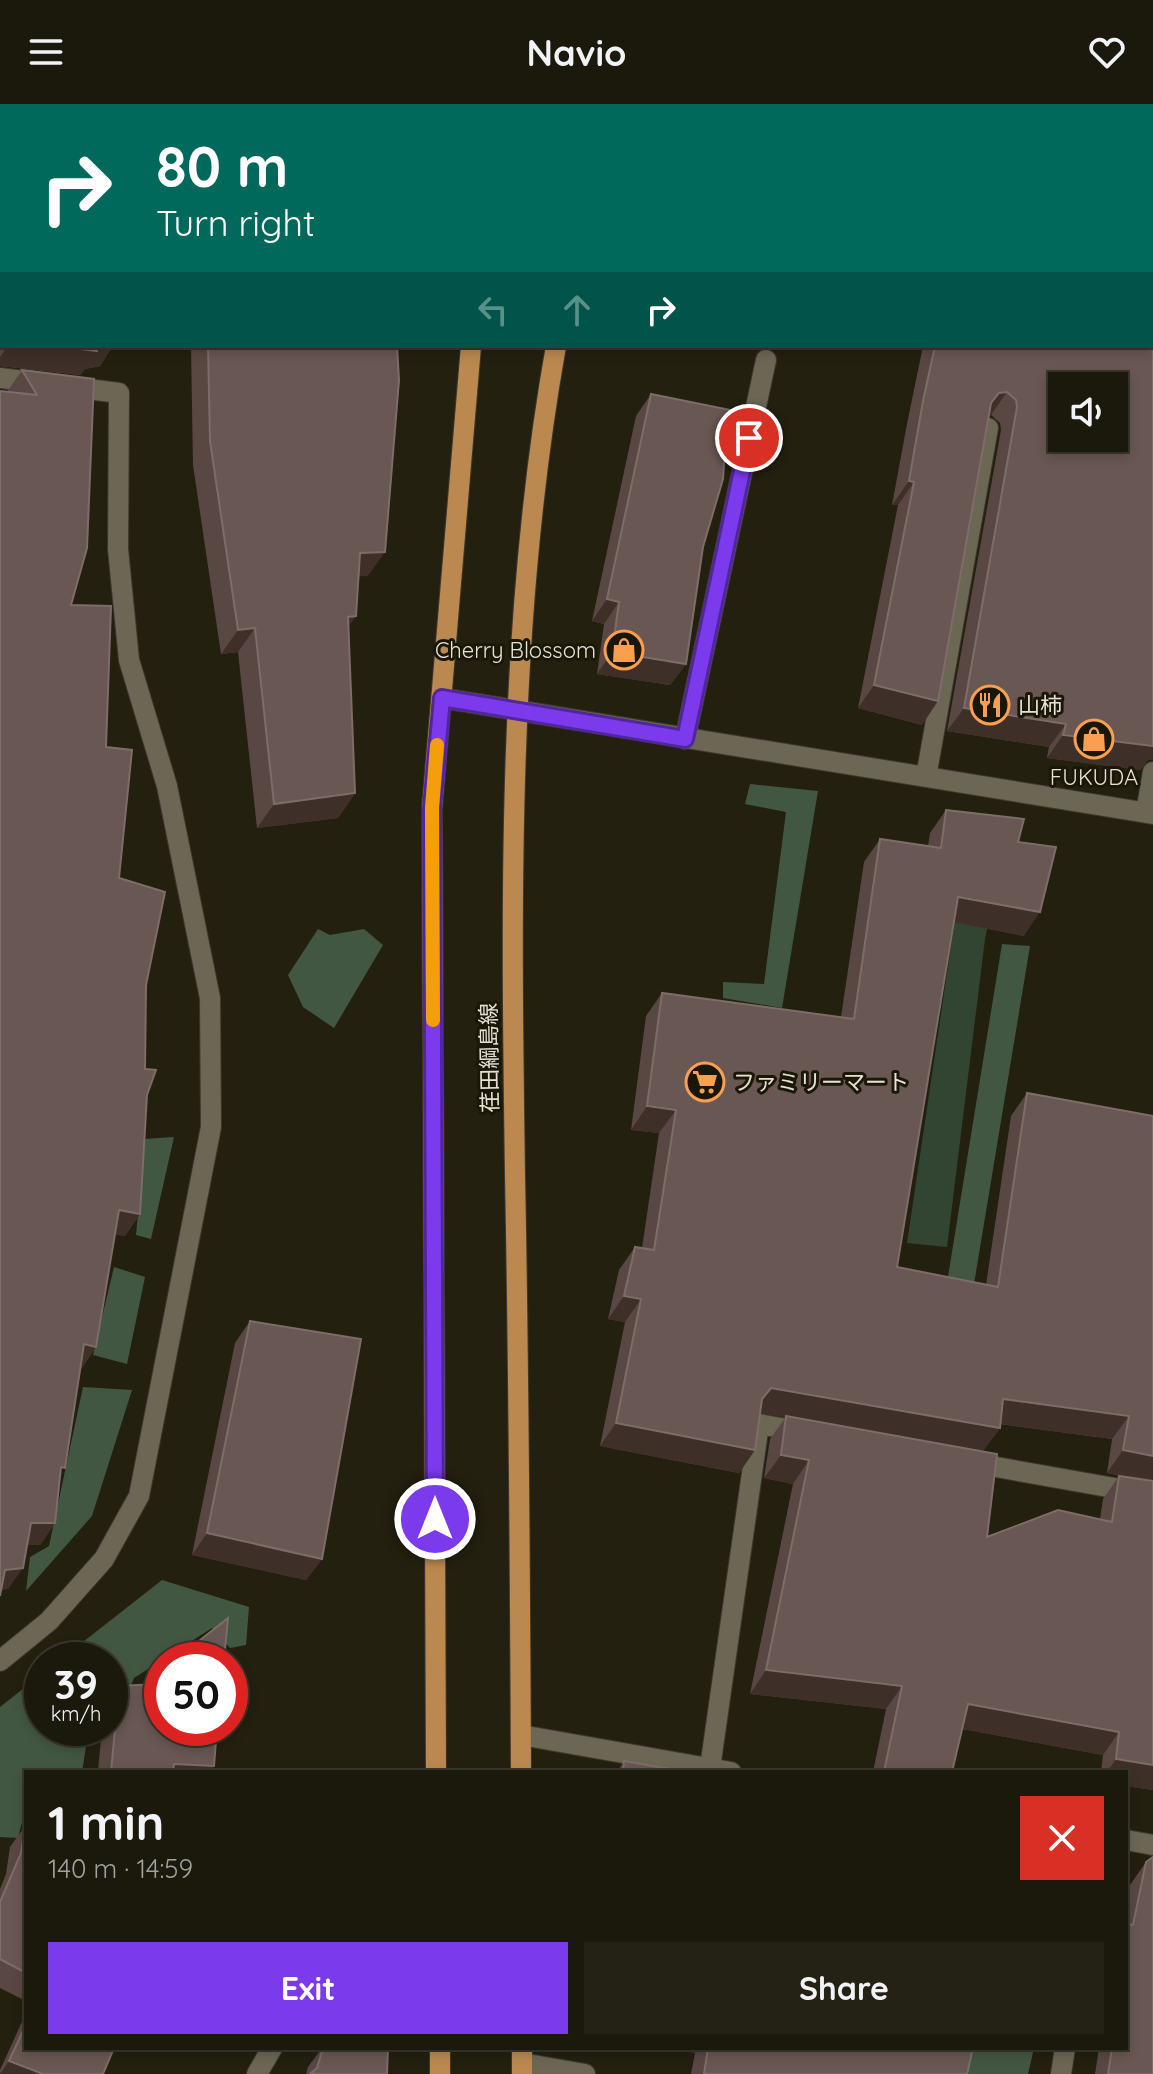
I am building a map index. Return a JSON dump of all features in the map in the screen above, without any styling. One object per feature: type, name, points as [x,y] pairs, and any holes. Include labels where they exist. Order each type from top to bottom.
[{"type":"main road","points":[[436,1770],[432,808],[471,348]]},
{"type":"main road","name":"荏田綱島線","points":[[521,1770],[522,1580],[511,938],[516,711],[537,453],[556,348]]},
{"type":"main road","points":[[440,2050],[440,2074]]},
{"type":"street","points":[[685,739],[766,360]]},
{"type":"street","points":[[0,378],[119,393],[118,549],[129,660],[167,786],[210,998],[211,1113],[139,1496],[104,1559],[49,1621],[0,1661]]},
{"type":"street","points":[[926,777],[988,428]]},
{"type":"street","points":[[442,698],[1150,814],[1153,772]]},
{"type":"street","points":[[521,1735],[720,1770],[759,1424],[820,1435]]},
{"type":"street","points":[[941,1457],[1153,1495]]},
{"type":"street","points":[[1128,1840],[1153,1845]]},
{"type":"street","points":[[257,2074],[271,2050]]},
{"type":"street","points":[[1061,2074],[1065,2050]]},
{"type":"street","points":[[522,2062],[585,2074]]},
{"type":"green space","points":[[750,784],[818,791],[782,1008],[723,998],[723,982],[764,984],[786,812],[745,804]]},
{"type":"green space","points":[[961,879],[996,882],[985,939],[947,1247],[907,1243]]},
{"type":"green space","points":[[318,929],[330,935],[364,929],[383,945],[334,1028],[303,1007],[288,975]]},
{"type":"green space","points":[[1002,944],[1030,946],[973,1290],[946,1289]]},
{"type":"green space","points":[[174,1137],[151,1239],[136,1235],[145,1139]]},
{"type":"green space","points":[[114,1267],[145,1277],[127,1364],[93,1355]]},
{"type":"green space","points":[[83,1387],[132,1390],[92,1516],[26,1591],[30,1557],[49,1546]]},
{"type":"green space","points":[[162,1580],[249,1607],[246,1642],[225,1642],[212,1628],[190,1642],[144,1642],[144,1672],[134,1678],[128,1693],[128,1642],[83,1642]]},
{"type":"green space","points":[[24,1688],[24,1746],[86,1746],[82,1770],[24,1770],[24,1815],[18,1838],[0,1837],[0,1707]]},
{"type":"green space","points":[[960,2050],[1034,2050],[1028,2074],[967,2074],[970,2056]]},
{"type":"building","points":[[208,348],[397,348],[399,380],[385,552],[360,553],[356,616],[348,617],[355,793],[274,804],[255,628],[238,630],[210,441]]},
{"type":"building","points":[[935,348],[1153,348],[1153,746],[1063,735],[1066,724],[964,708],[1017,407],[1016,400],[1007,392],[999,393],[991,403],[938,701],[874,685],[914,482],[909,481]]},
{"type":"building","points":[[22,370],[94,379],[87,548],[71,605],[111,606],[106,747],[132,750],[119,878],[165,892],[146,985],[145,1069],[156,1070],[147,1095],[140,1214],[119,1210],[96,1347],[84,1344],[65,1468],[61,1467],[55,1523],[31,1523],[23,1568],[5,1570],[0,1596],[0,391],[37,395]]},
{"type":"building","points":[[651,394],[735,411],[726,435],[723,479],[703,547],[686,664],[612,652],[619,602],[607,599]]},
{"type":"building","points":[[946,810],[1024,819],[1018,842],[1056,847],[1040,912],[958,897],[897,1267],[998,1287],[1027,1093],[1153,1116],[1153,1456],[1123,1450],[1129,1416],[1003,1399],[1000,1428],[771,1388],[762,1399],[755,1450],[616,1423],[641,1299],[624,1296],[635,1247],[654,1250],[676,1110],[647,1106],[662,993],[854,1019],[880,839],[941,848]]},
{"type":"building","points":[[250,1321],[361,1339],[322,1559],[207,1533]]},
{"type":"building","points":[[786,1416],[997,1454],[987,1537],[1058,1510],[1112,1522],[1119,1476],[1153,1481],[1153,1765],[1116,1759],[1119,1732],[968,1704],[952,1770],[884,1770],[902,1686],[766,1670],[809,1460],[781,1455]]},
{"type":"building","points":[[228,1618],[226,1642],[198,1642]]},
{"type":"building","points":[[144,1685],[144,1746],[216,1746],[214,1766],[174,1764],[173,1770],[111,1770],[113,1746],[128,1746],[128,1686]]},
{"type":"building","points":[[624,1761],[676,1770],[623,1770]]},
{"type":"building","points":[[24,1833],[24,1972],[0,1959],[0,1902],[21,1853]]},
{"type":"building","points":[[1153,1857],[1153,2074],[1108,2074],[1112,2050],[1128,2050],[1128,1924],[1133,1925],[1146,1862]]},
{"type":"building","points":[[24,2028],[24,2050],[113,2050],[103,2074],[43,2074],[9,2061]]},
{"type":"building","points":[[322,2050],[388,2050],[387,2074],[310,2074],[317,2068]]},
{"type":"building","points":[[708,2050],[973,2050],[967,2074],[704,2074]]},
{"type":"slow traffic","points":[[433,1020],[432,808],[437,745]]},
{"type":"place","name":"Cherry Blossom","points":[[624,650]]},
{"type":"place","name":"山柿","points":[[990,705]]},
{"type":"place","name":"FUKUDA","points":[[1094,739]]},
{"type":"place","name":"ファミリーマート","points":[[705,1082]]},
{"type":"route","points":[[435,1519],[432,808],[442,698],[685,739],[749,438]]}]
